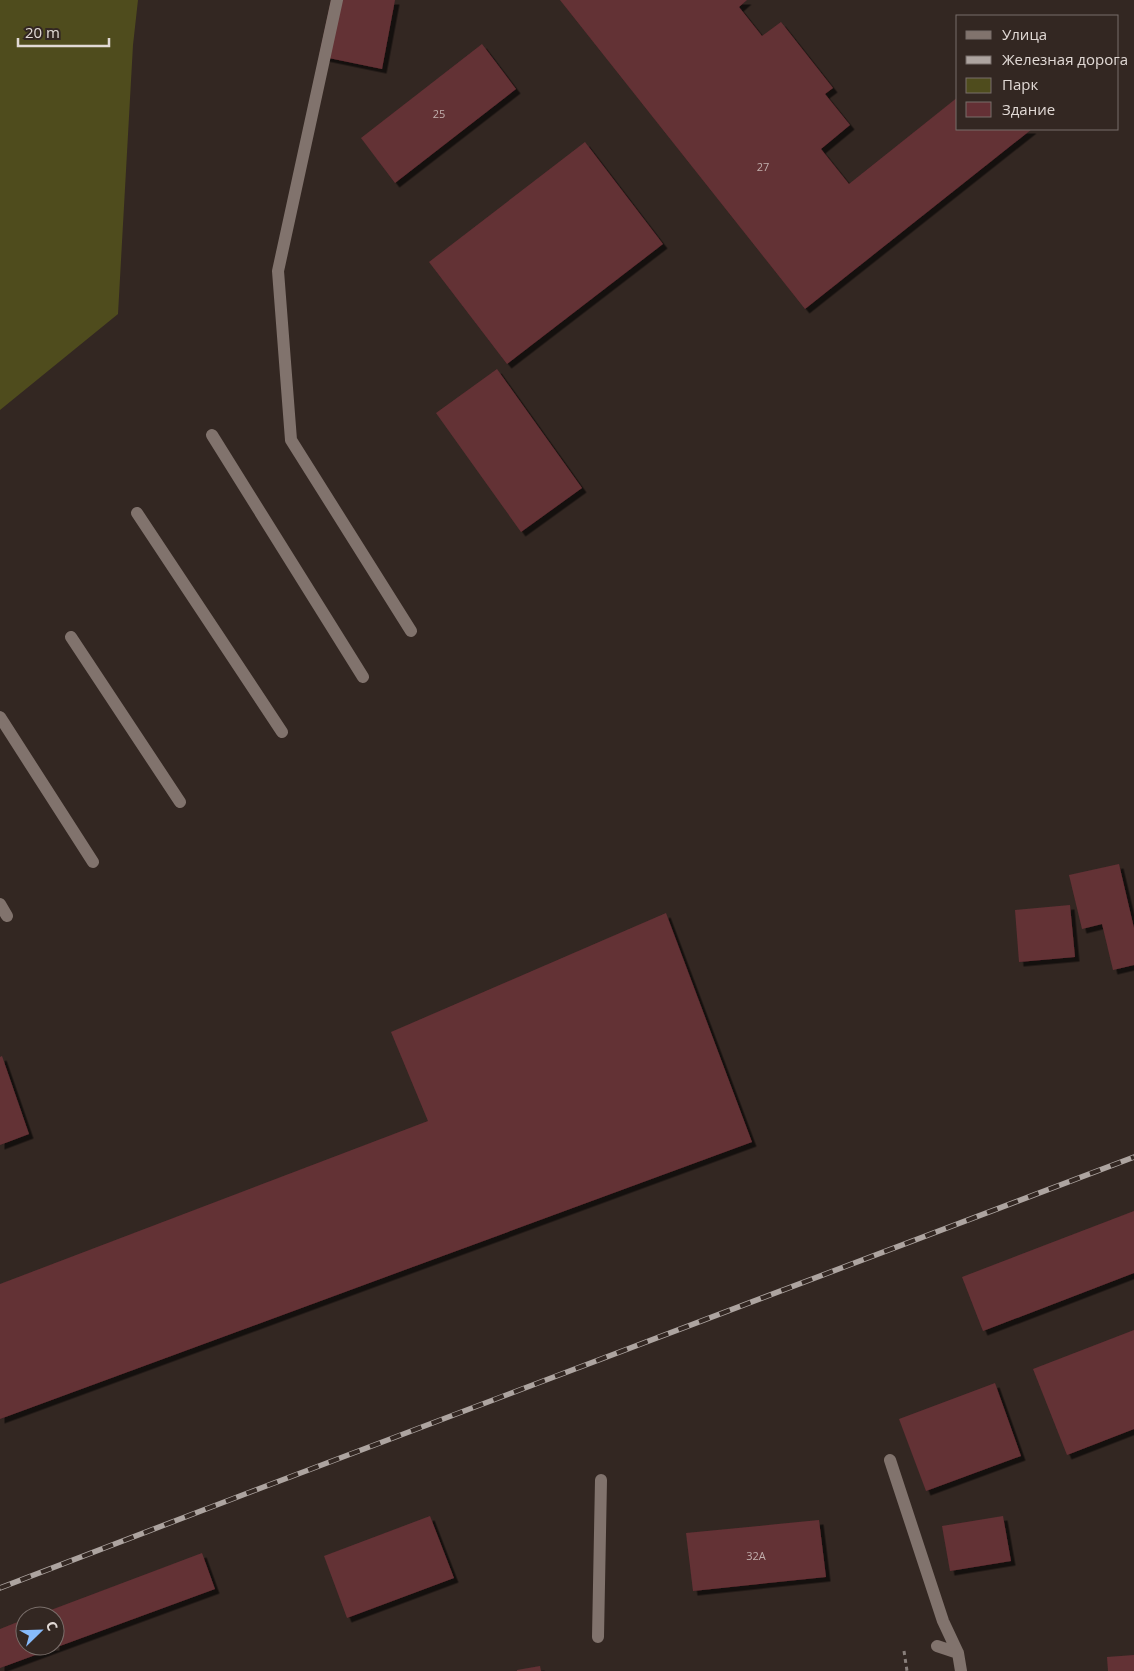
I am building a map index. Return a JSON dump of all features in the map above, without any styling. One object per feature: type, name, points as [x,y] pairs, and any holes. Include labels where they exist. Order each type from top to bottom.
[{"type":"lane","points":[[337,0],[278,271],[292,440],[411,631]]},
{"type":"lane","points":[[212,435],[363,676]]},
{"type":"lane","points":[[137,513],[282,732]]},
{"type":"lane","points":[[71,637],[180,802]]},
{"type":"lane","points":[[0,717],[93,862]]},
{"type":"lane","points":[[0,904],[7,916]]},
{"type":"lane","points":[[890,1460],[943,1621],[958,1653],[961,1671]]},
{"type":"lane","points":[[598,1638],[601,1480]]},
{"type":"lane","points":[[937,1646],[958,1653]]},
{"type":"path","points":[[904,1651],[907,1671]]},
{"type":"green space","points":[[0,0],[138,0],[133,45],[118,314],[0,410]]},
{"type":"building","points":[[331,0],[395,0],[382,69],[319,56]]},
{"type":"building","points":[[560,0],[747,0],[739,7],[762,36],[781,22],[833,88],[825,94],[850,125],[821,149],[849,184],[956,99],[956,130],[1031,130],[805,309]]},
{"type":"building","points":[[482,44],[516,89],[395,183],[361,138]]},
{"type":"building","points":[[585,142],[663,244],[507,364],[429,262]]},
{"type":"building","points":[[497,369],[582,488],[521,532],[436,413]]},
{"type":"building","points":[[1119,864],[1134,928],[1134,965],[1113,970],[1102,924],[1082,929],[1069,875]]},
{"type":"building","points":[[1070,905],[1075,957],[1019,962],[1015,910]]},
{"type":"building","points":[[666,913],[752,1142],[0,1419],[0,1284],[428,1121],[391,1032]]},
{"type":"building","points":[[2,1056],[29,1134],[0,1145],[0,1057]]},
{"type":"building","points":[[1134,1211],[1134,1273],[983,1331],[962,1277]]},
{"type":"building","points":[[1134,1330],[1134,1429],[1067,1455],[1033,1369]]},
{"type":"building","points":[[995,1383],[1021,1456],[926,1491],[899,1419]]},
{"type":"building","points":[[430,1516],[454,1578],[347,1618],[324,1556]]},
{"type":"building","points":[[1003,1516],[1011,1561],[950,1571],[942,1526]]},
{"type":"building","points":[[819,1520],[826,1577],[693,1591],[686,1533]]},
{"type":"building","points":[[202,1553],[215,1589],[65,1644],[65,1606],[62,1606]]},
{"type":"building","points":[[15,1623],[15,1656],[33,1656],[0,1668],[0,1629]]},
{"type":"building","points":[[1134,1655],[1134,1671],[1108,1671],[1107,1657]]},
{"type":"building","points":[[540,1666],[541,1671],[517,1671],[517,1670]]},
{"type":"railway","points":[[0,1588],[1134,1157]]}]
